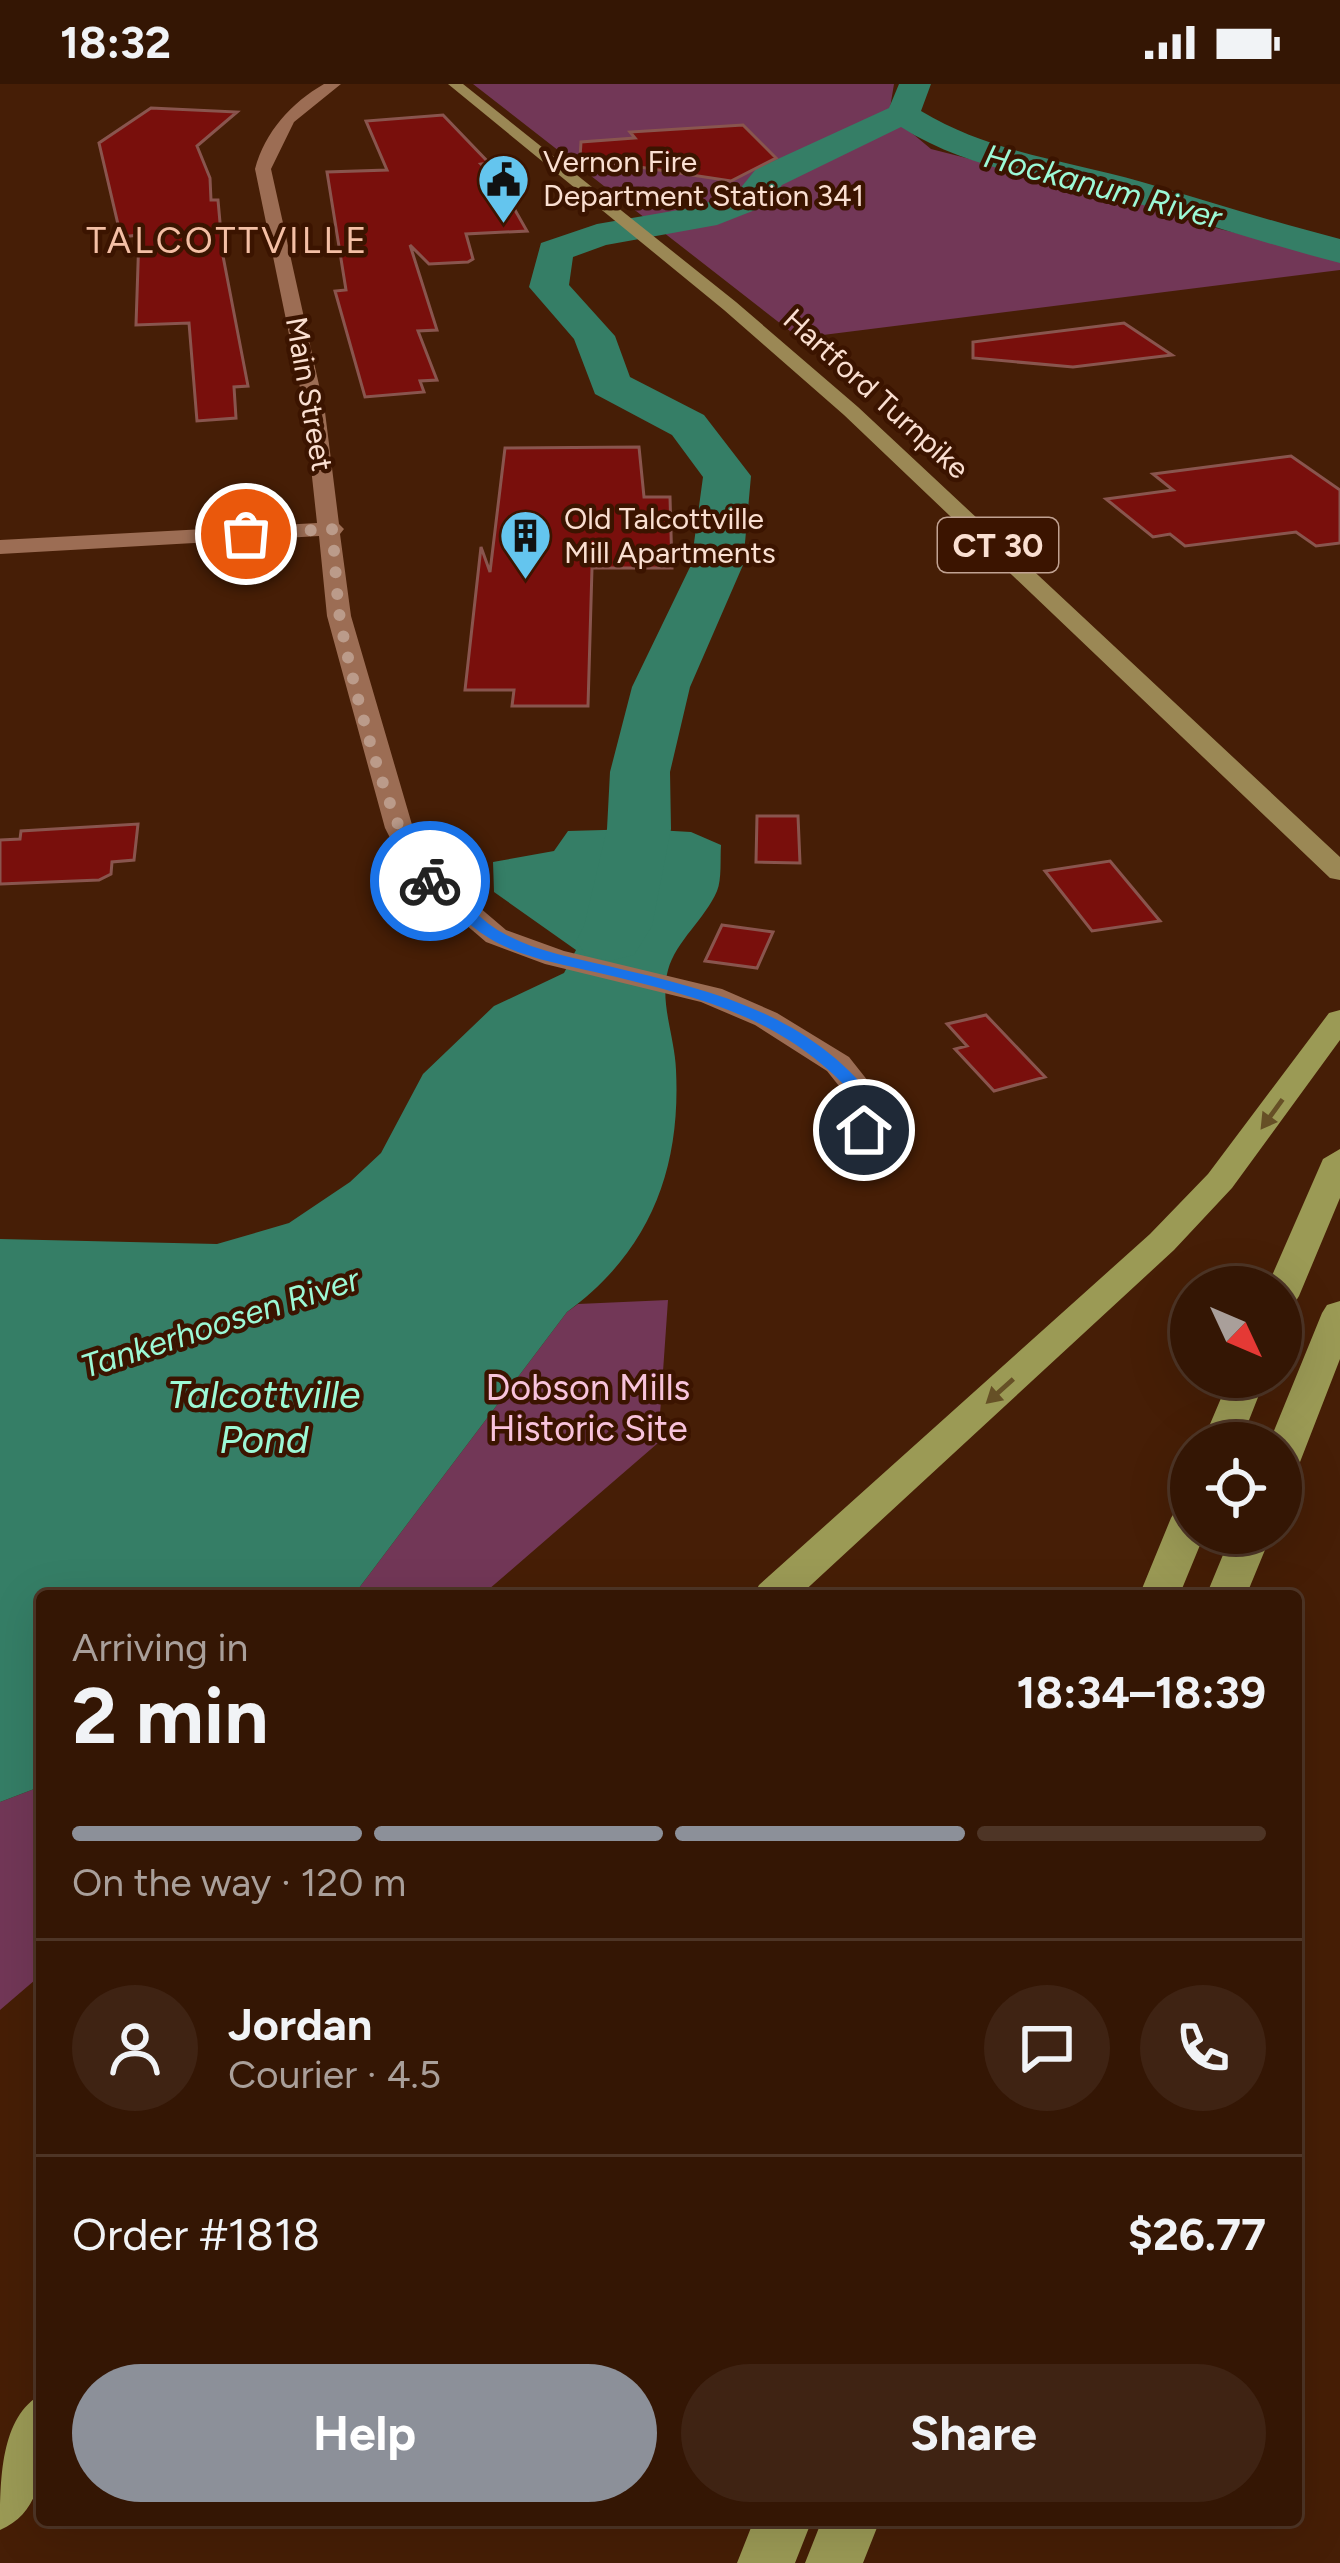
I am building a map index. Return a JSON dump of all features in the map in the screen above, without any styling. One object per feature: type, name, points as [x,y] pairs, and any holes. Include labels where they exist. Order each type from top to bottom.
[{"type":"highway","points":[[780,1590],[1162,1242],[1220,1181],[1340,1019]]},
{"type":"highway","points":[[1294,1266],[1340,1159]]},
{"type":"highway","points":[[1297,1422],[1340,1313]]},
{"type":"highway","points":[[1161,1590],[1176,1554]]},
{"type":"highway","points":[[1228,1590],[1243,1554]]},
{"type":"highway","points":[[0,2500],[36,2433]]},
{"type":"highway","points":[[766,2563],[781,2526]]},
{"type":"highway","points":[[834,2563],[849,2526]]},
{"type":"main road","name":"Hartford Turnpike","points":[[455,84],[636,229],[939,490],[1340,872]]},
{"type":"street","name":"Main Street","points":[[334,84],[290,120],[266,151],[263,169],[311,392],[344,635],[399,828],[420,872],[496,936],[555,958],[673,985],[766,1019],[838,1064],[872,1106],[857,1153]]},
{"type":"street","points":[[0,548],[332,529]]},
{"type":"green space","points":[[473,84],[894,84],[889,114],[931,149],[1340,258],[1340,270],[799,338]]},
{"type":"green space","name":"Dobson Mills Historic Site","points":[[668,1300],[658,1443],[488,1590],[358,1590],[567,1312],[578,1304]]},
{"type":"green space","points":[[36,1788],[36,1979],[0,2010],[0,1802]]},
{"type":"water","name":"Talcottville Pond","points":[[568,831],[691,832],[721,845],[717,891],[668,970],[666,1007],[676,1070],[673,1142],[654,1206],[639,1236],[595,1289],[567,1312],[358,1590],[36,1590],[36,1788],[0,1802],[0,1239],[217,1244],[289,1223],[350,1182],[381,1153],[423,1074],[494,1006],[564,973],[576,950],[494,892],[493,862],[554,851]]},
{"type":"building","points":[[151,108],[237,112],[197,146],[210,178],[211,200],[218,200],[223,256],[248,386],[234,387],[236,418],[197,421],[189,323],[136,325],[139,235],[121,237],[99,143]]},
{"type":"building","points":[[443,115],[489,163],[481,164],[499,182],[527,231],[466,234],[473,259],[468,262],[429,264],[410,245],[437,330],[418,331],[437,380],[420,381],[424,392],[365,397],[335,291],[346,290],[327,172],[387,170],[366,121]]},
{"type":"building","points":[[743,125],[776,158],[731,181],[580,158],[581,142],[635,138],[630,132]]},
{"type":"building","points":[[1124,323],[1172,355],[1073,367],[973,358],[973,342]]},
{"type":"building","name":"Old Talcottville Mill Apartments","points":[[639,447],[644,497],[670,497],[672,568],[592,568],[588,706],[512,706],[514,690],[465,690],[481,547],[490,572],[505,448]]},
{"type":"building","points":[[1291,456],[1340,490],[1340,543],[1316,546],[1296,532],[1185,546],[1170,534],[1153,537],[1106,499],[1173,490],[1153,474]]},
{"type":"building","points":[[757,816],[798,816],[800,863],[756,862]]},
{"type":"building","points":[[138,824],[134,860],[112,862],[111,874],[99,880],[0,884],[0,840],[20,839],[21,831]]},
{"type":"building","points":[[1110,861],[1160,921],[1092,931],[1045,871]]},
{"type":"building","points":[[722,925],[773,932],[757,968],[705,961]]},
{"type":"building","points":[[986,1015],[1045,1077],[994,1091],[955,1049],[967,1046],[947,1024]]},
{"type":"waterway","name":"Hockanum River","points":[[903,114],[915,84]]},
{"type":"waterway","name":"Tankerhoosen River","points":[[610,941],[618,926],[639,829],[640,772],[661,687],[717,565],[727,476],[688,425],[611,385],[594,336],[549,287],[555,251],[597,235],[704,217],[752,198],[769,177],[903,114]]},
{"type":"waterway","name":"Hockanum River","points":[[903,114],[947,141],[991,158],[1130,190],[1340,251]]},
{"type":"way so far","points":[[246,534],[332,529],[340,616],[370,733],[399,828],[420,872],[430,881]]},
{"type":"place","name":"Vernon Fire Department Station 341","points":[[504,225]]},
{"type":"place","name":"Old Talcottville Mill Apartments","points":[[525,582]]},
{"type":"district","name":"TALCOTTVILLE","points":[[228,240]]},
{"type":"route","points":[[430,881],[496,936],[555,958],[711,995],[766,1019],[838,1064],[872,1106],[864,1130]]}]
